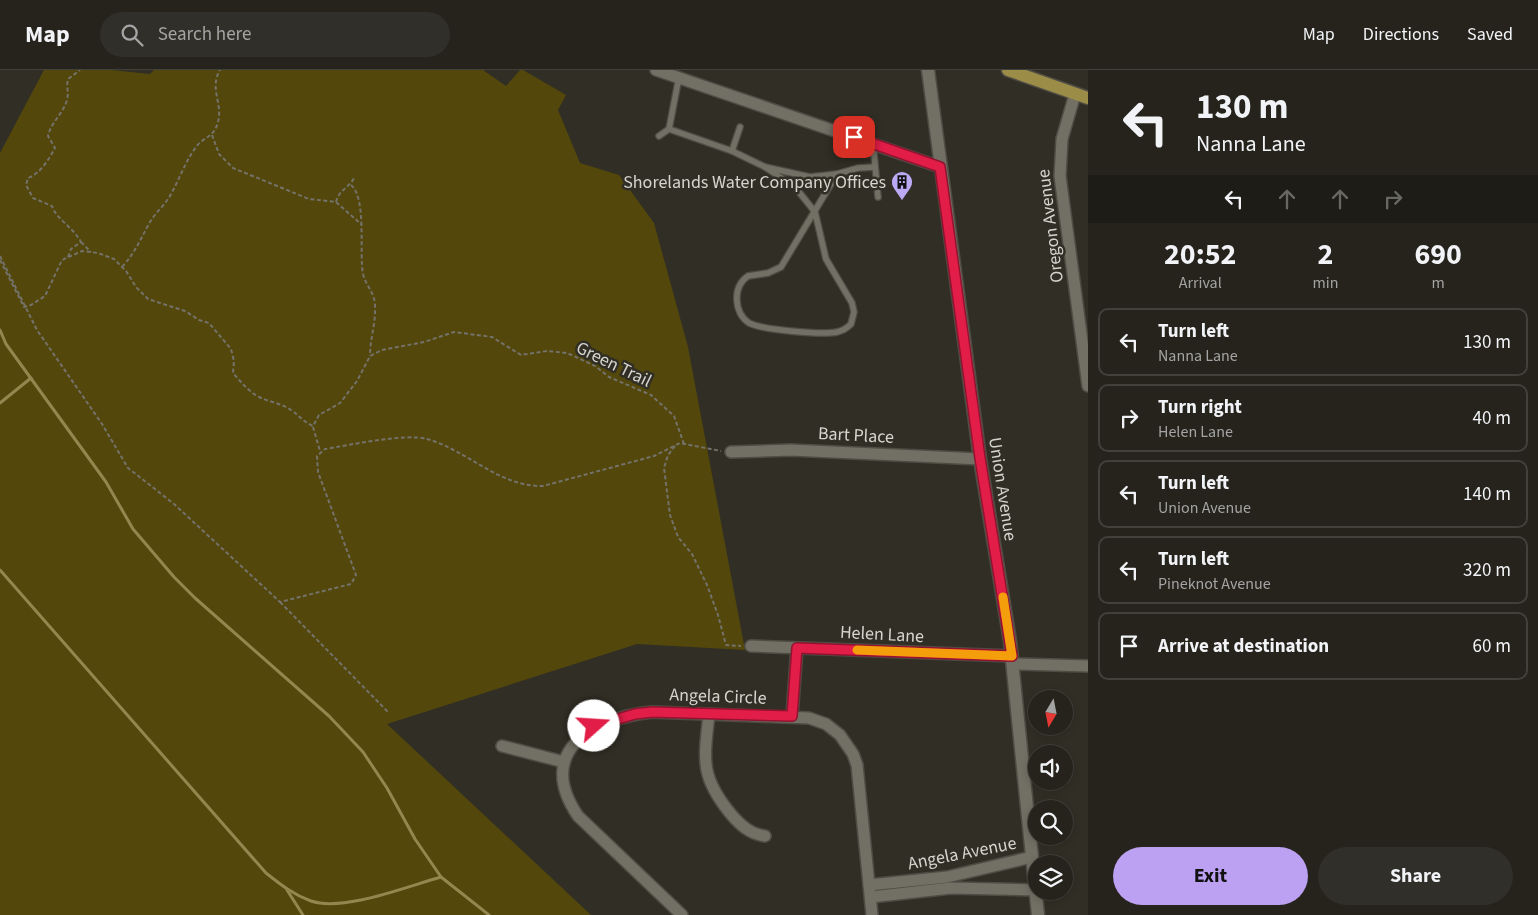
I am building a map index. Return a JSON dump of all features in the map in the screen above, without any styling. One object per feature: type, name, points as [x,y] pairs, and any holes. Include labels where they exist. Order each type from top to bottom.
[{"type":"main road","points":[[1008,70],[1088,98]]},
{"type":"street","points":[[656,70],[940,167]]},
{"type":"street","name":"Union Avenue","points":[[928,70],[980,458],[1012,660],[1032,855]]},
{"type":"street","name":"Oregon Avenue","points":[[1075,94],[1062,139],[1060,176],[1088,386]]},
{"type":"street","name":"Bart Place","points":[[731,452],[791,450],[980,458]]},
{"type":"street","name":"Helen Lane","points":[[751,646],[1088,666]]},
{"type":"street","points":[[792,716],[797,648]]},
{"type":"street","name":"Angela Circle","points":[[682,915],[578,816],[565,793],[563,783],[564,762],[576,741],[599,724],[635,714],[652,712],[792,716],[809,718],[826,724],[840,735],[853,754],[857,765],[872,915]]},
{"type":"street","points":[[709,714],[706,768],[713,792],[739,824],[757,835],[765,836]]},
{"type":"street","points":[[502,746],[564,762]]},
{"type":"street","name":"Angela Avenue","points":[[869,885],[947,877],[1028,858]]},
{"type":"street","name":"Angela Avenue","points":[[871,897],[950,888],[1028,890]]},
{"type":"street","name":"Union Avenue","points":[[1037,900],[1038,915]]},
{"type":"lane","points":[[659,136],[669,129],[679,78]]},
{"type":"lane","points":[[732,151],[740,127]]},
{"type":"lane","points":[[669,129],[732,151],[765,167],[795,187],[815,212],[826,259],[853,307],[851,324],[842,330],[830,332],[771,328],[749,324],[738,309],[737,295],[740,283],[748,276],[768,273],[781,267],[815,212],[837,174]]},
{"type":"lane","points":[[874,143],[878,197]]},
{"type":"lane","points":[[765,167],[810,177],[837,174],[858,168],[875,167]]},
{"type":"path","points":[[80,70],[68,79],[67,100],[58,120],[50,127],[48,136],[55,148],[48,160],[34,176],[28,178],[26,185],[33,198],[52,206],[54,214],[75,230],[81,242],[91,252]]},
{"type":"path","points":[[122,267],[134,254],[151,221],[171,194],[198,144],[212,135],[218,121],[218,103],[214,92],[220,70]]},
{"type":"path","points":[[212,135],[219,154],[233,168],[310,199],[336,202],[362,225]]},
{"type":"path","points":[[336,202],[338,193],[351,185],[354,176]]},
{"type":"path","points":[[280,602],[351,584],[355,580],[356,575],[318,472],[317,456],[320,451],[313,426],[319,415],[340,403],[357,381],[370,356],[375,306],[372,291],[363,273],[360,208],[354,188],[351,185]]},
{"type":"path","points":[[68,257],[71,249],[81,242]]},
{"type":"path","points":[[25,307],[31,306],[45,296],[59,264],[68,257],[82,251],[114,258],[136,287],[148,299],[185,311],[199,320],[209,323],[227,342],[234,361],[233,373],[245,387],[258,397],[294,411],[301,421],[313,426]]},
{"type":"path","points":[[0,256],[25,307]]},
{"type":"path","points":[[0,260],[45,342],[102,424],[128,468],[174,504],[280,602],[389,713]]},
{"type":"path","name":"Green Trail","points":[[370,356],[382,350],[424,342],[454,332],[492,337],[521,355],[547,351],[567,353],[595,366],[609,377],[651,395],[674,416],[684,444]]},
{"type":"path","points":[[320,451],[420,437],[444,445],[493,472],[514,481],[524,485],[542,486],[654,456],[676,444],[731,452]]},
{"type":"path","points":[[676,444],[668,455],[664,468],[670,515],[678,537],[692,554],[707,585],[726,645],[751,646]]},
{"type":"shaded area","points":[[44,70],[111,70],[150,74],[154,70],[483,70],[506,86],[520,70],[523,70],[566,95],[558,110],[580,163],[619,175],[654,223],[688,347],[745,650],[637,644],[387,724],[591,915],[0,915],[0,153]]},
{"type":"waterway","points":[[0,330],[6,344],[106,482],[133,529],[174,577],[195,598],[329,716],[363,752],[387,788],[415,839],[441,877],[489,915]]},
{"type":"waterway","points":[[0,403],[31,378]]},
{"type":"waterway","points":[[0,570],[266,873],[282,886],[311,901],[341,903],[358,901],[441,877]]},
{"type":"waterway","points":[[287,890],[303,915]]},
{"type":"slow traffic","points":[[857,650],[1012,656],[1003,597]]},
{"type":"place","name":"Shorelands Water Company Offices","points":[[902,201]]},
{"type":"route","points":[[594,726],[635,714],[652,712],[792,716],[795,699],[797,648],[1012,656],[980,458],[940,167],[854,137]]}]
